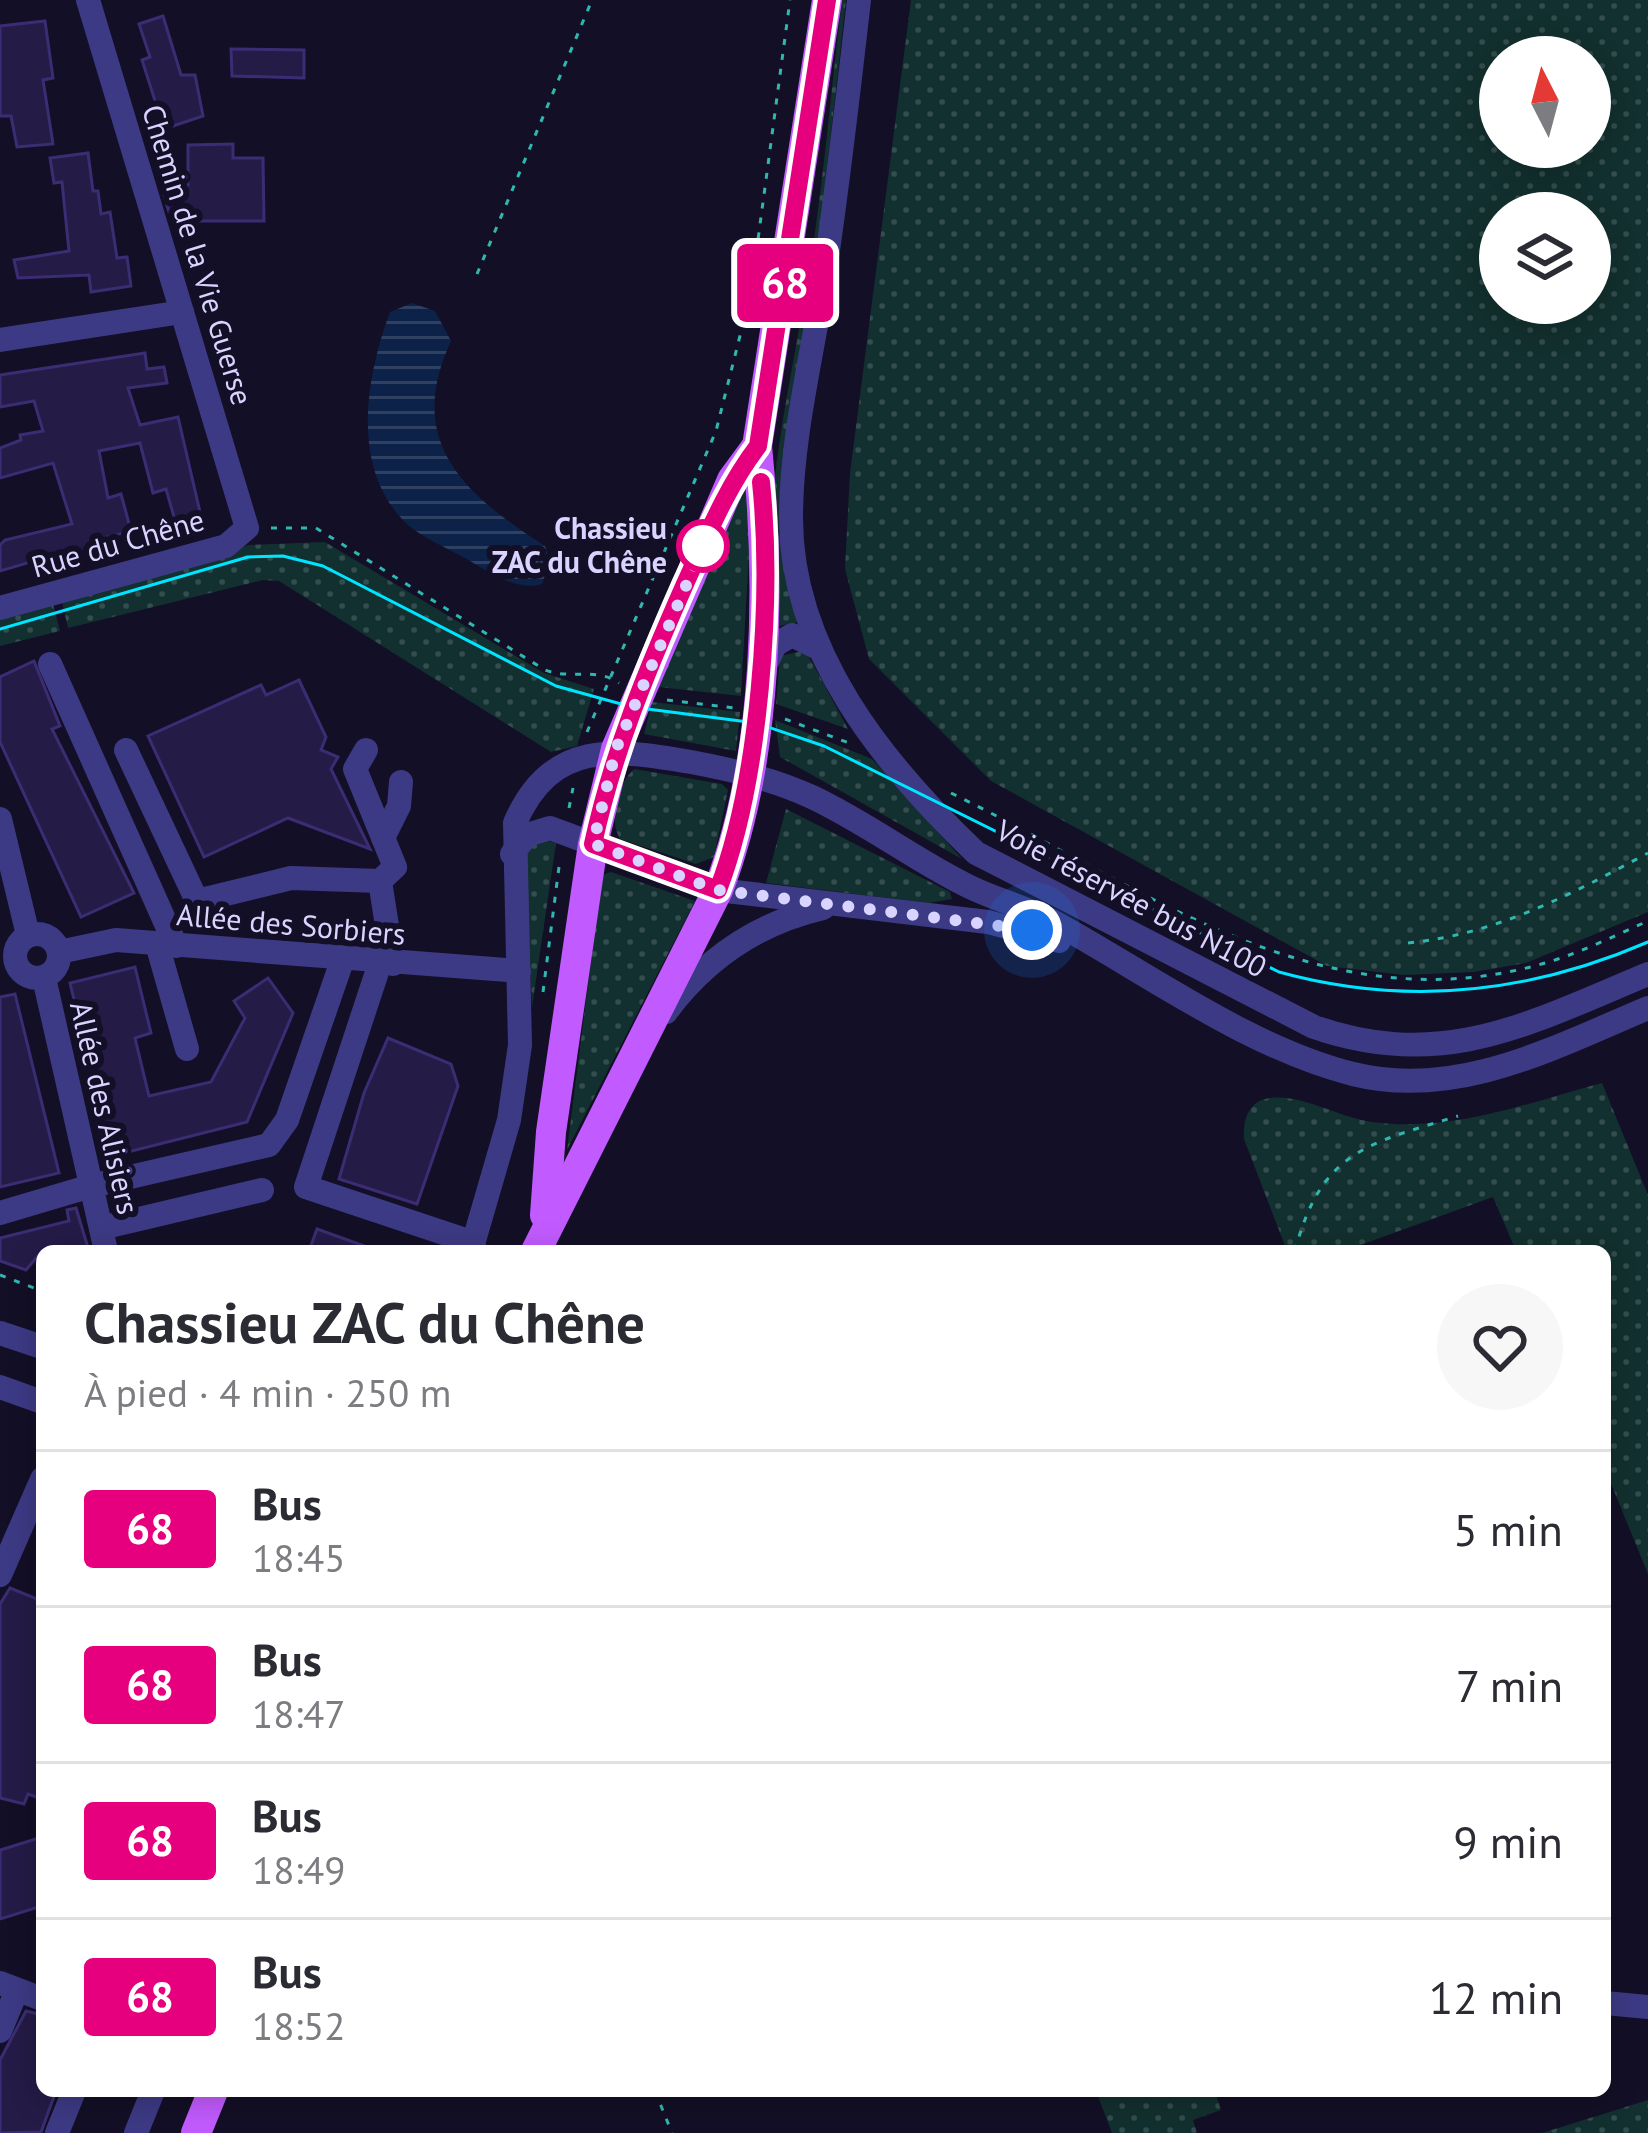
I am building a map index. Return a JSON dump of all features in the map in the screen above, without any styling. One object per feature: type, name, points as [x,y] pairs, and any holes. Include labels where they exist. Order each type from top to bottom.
[{"type":"main road","points":[[540,1239],[718,890],[737,840],[757,696],[765,519],[758,446],[826,0]]},
{"type":"main road","points":[[540,1239],[593,844],[616,749],[732,480],[758,446]]},
{"type":"main road","points":[[196,2133],[211,2097]]},
{"type":"street","name":"Chemin de la Vie Guerse","points":[[88,0],[247,528]]},
{"type":"street","name":"Voie réservée bus N100","points":[[859,0],[833,219],[791,492],[793,551],[820,649],[848,707],[931,811],[976,854],[1019,877],[1314,1028],[1375,1045],[1468,1042],[1648,974]]},
{"type":"street","points":[[0,340],[182,312]]},
{"type":"street","name":"Rue du Chêne","points":[[0,608],[205,553],[226,546],[247,528]]},
{"type":"street","points":[[757,696],[783,638],[802,636],[820,649]]},
{"type":"street","points":[[50,664],[167,945],[187,1049]]},
{"type":"street","points":[[474,1245],[509,1120],[520,1045],[512,854],[515,824],[541,781],[580,758],[616,749],[749,773],[811,797],[962,883],[1050,920],[1144,976],[1304,1058],[1354,1075],[1402,1081],[1474,1076],[1648,1008]]},
{"type":"street","points":[[126,750],[197,901],[291,878],[342,875],[380,881]]},
{"type":"street","points":[[366,750],[355,769],[395,867],[380,881]]},
{"type":"street","points":[[383,838],[400,806],[401,782]]},
{"type":"street","points":[[0,819],[28,935]]},
{"type":"street","points":[[512,854],[538,828],[568,831],[718,890],[1032,930],[1144,976]]},
{"type":"street","points":[[893,840],[977,873],[1019,877]]},
{"type":"street","points":[[380,881],[386,964],[306,1187],[467,1245]]},
{"type":"street","points":[[637,1052],[682,990],[723,950],[767,926],[836,906]]},
{"type":"street","points":[[44,934],[59,952],[56,968],[44,978],[26,976],[7,965],[18,943],[28,935],[44,934]]},
{"type":"street","name":"Allée des Sorbiers","points":[[59,952],[116,940],[342,961],[519,971]]},
{"type":"street","points":[[0,1214],[91,1186],[269,1145],[287,1120],[342,961]]},
{"type":"street","name":"Allée des Alisiers","points":[[44,978],[103,1239]]},
{"type":"street","points":[[103,1239],[262,1190]]},
{"type":"street","points":[[0,1333],[36,1345]]},
{"type":"street","points":[[0,1387],[36,1400]]},
{"type":"street","points":[[0,1574],[36,1493]]},
{"type":"street","points":[[0,2031],[9,1986]]},
{"type":"street","points":[[1611,2004],[1648,2007]]},
{"type":"street","points":[[57,2133],[72,2097]]},
{"type":"street","points":[[136,2133],[151,2097]]},
{"type":"path","points":[[477,274],[592,0]]},
{"type":"path","points":[[610,676],[692,493],[740,343],[790,0]]},
{"type":"path","points":[[247,528],[316,528],[545,670],[610,676],[666,700],[757,696],[852,744],[881,748]]},
{"type":"path","points":[[947,791],[1250,946],[1315,968],[1426,981],[1462,978],[1537,965],[1648,921]]},
{"type":"path","points":[[1408,943],[1452,938],[1536,912],[1648,854]]},
{"type":"path","points":[[1296,1245],[1305,1209],[1359,1150],[1458,1117]]},
{"type":"path","points":[[0,1275],[36,1289]]},
{"type":"path","points":[[657,2097],[672,2133]]},
{"type":"green space","points":[[842,0],[846,0],[820,231],[782,471],[780,531],[798,622],[775,627],[771,579],[774,484],[813,246]]},
{"type":"green space","points":[[911,0],[1648,0],[1648,912],[1526,963],[1474,972],[1404,975],[1327,966],[991,781],[869,659],[845,569],[850,473]]},
{"type":"green space","points":[[753,479],[741,696],[658,687],[744,480]]},
{"type":"green space","points":[[325,542],[544,673],[594,689],[577,746],[551,752],[279,581],[263,580],[68,628],[62,602],[249,545]]},
{"type":"green space","points":[[53,604],[60,631],[0,646],[0,618]]},
{"type":"green space","points":[[803,651],[848,729],[776,704],[780,656]]},
{"type":"green space","points":[[652,702],[740,712],[736,751],[644,734]]},
{"type":"green space","points":[[775,720],[872,759],[962,859],[780,757]]},
{"type":"green space","points":[[634,769],[722,784],[728,790],[714,857],[696,864],[620,839],[616,802]]},
{"type":"green space","points":[[786,809],[950,892],[952,899],[928,903],[766,883]]},
{"type":"green space","points":[[556,843],[532,1007],[525,859],[532,844]]},
{"type":"green space","points":[[611,872],[695,901],[567,1150],[602,875]]},
{"type":"green space","points":[[1602,1083],[1648,1195],[1648,1574],[1611,1484],[1611,1245],[1513,1245],[1493,1197],[1361,1245],[1285,1245],[1244,1139],[1248,1112],[1271,1098],[1295,1100],[1372,1122],[1431,1123],[1488,1114]]},
{"type":"green space","points":[[1098,2097],[1217,2097],[1221,2110],[1193,2120],[1197,2133],[1112,2133]]},
{"type":"green space","points":[[1648,2100],[1648,2133],[1542,2133]]},
{"type":"water","points":[[412,303],[435,311],[451,341],[438,377],[434,408],[450,462],[490,506],[545,546],[550,559],[542,584],[502,579],[421,534],[389,503],[377,478],[368,422],[374,365],[390,312]]},
{"type":"building","points":[[163,16],[181,75],[195,75],[203,116],[164,129],[142,60],[150,57],[139,24]]},
{"type":"building","points":[[45,21],[53,78],[43,80],[53,144],[17,147],[11,116],[0,116],[0,26]]},
{"type":"building","points":[[231,49],[304,50],[304,78],[232,76]]},
{"type":"building","points":[[233,144],[233,158],[263,158],[264,221],[188,221],[188,212],[169,212],[163,192],[171,192],[171,184],[188,185],[188,145]]},
{"type":"building","points":[[88,153],[93,191],[98,191],[101,214],[110,212],[117,258],[127,257],[131,286],[91,292],[89,275],[18,278],[14,260],[69,251],[62,182],[54,183],[50,158]]},
{"type":"building","points":[[145,353],[147,369],[164,367],[167,383],[128,388],[140,425],[178,417],[203,525],[178,531],[166,489],[153,493],[140,443],[99,451],[108,498],[121,494],[131,531],[96,540],[99,552],[54,555],[0,571],[0,545],[5,540],[72,524],[53,463],[0,478],[0,448],[21,440],[20,435],[43,431],[34,401],[0,407],[0,375]]},
{"type":"building","points":[[34,661],[60,726],[52,729],[134,893],[81,917],[0,742],[0,677]]},
{"type":"building","points":[[299,680],[326,737],[321,750],[338,757],[331,769],[370,849],[288,818],[204,857],[148,736],[261,685],[266,695]]},
{"type":"building","points":[[135,967],[151,1033],[135,1038],[149,1096],[211,1082],[245,1018],[234,1001],[268,978],[293,1013],[247,1122],[112,1156],[70,983]]},
{"type":"building","points":[[15,994],[59,1173],[0,1187],[0,997]]},
{"type":"building","points":[[388,1038],[451,1064],[458,1086],[417,1204],[339,1179],[364,1093]]},
{"type":"building","points":[[76,1208],[87,1245],[36,1245],[36,1258],[26,1270],[0,1261],[0,1238],[69,1221],[67,1210]]},
{"type":"building","points":[[317,1229],[362,1245],[311,1245]]},
{"type":"building","points":[[10,1588],[36,1599],[36,1797],[28,1794],[24,1804],[0,1798],[0,1604]]},
{"type":"building","points":[[36,1839],[36,1908],[0,1919],[0,1850]]},
{"type":"building","points":[[26,2011],[36,2014],[36,2097],[54,2097],[41,2132],[0,2133],[0,2060]]},
{"type":"tram line","points":[[0,629],[248,557],[283,556],[323,566],[556,686],[632,707],[756,723],[824,746],[1279,972],[1373,989],[1466,990],[1558,974],[1648,942]]},
{"type":"bus line","name":"68","points":[[761,482],[765,519],[755,733],[737,840],[718,890],[593,844],[616,749],[638,691],[732,480],[758,446],[827,0]]},
{"type":"place","name":"Chassieu ZAC du Chêne","points":[[703,546]]},
{"type":"route","points":[[703,546],[704,542],[616,749],[593,844],[718,890],[1032,930]]}]
